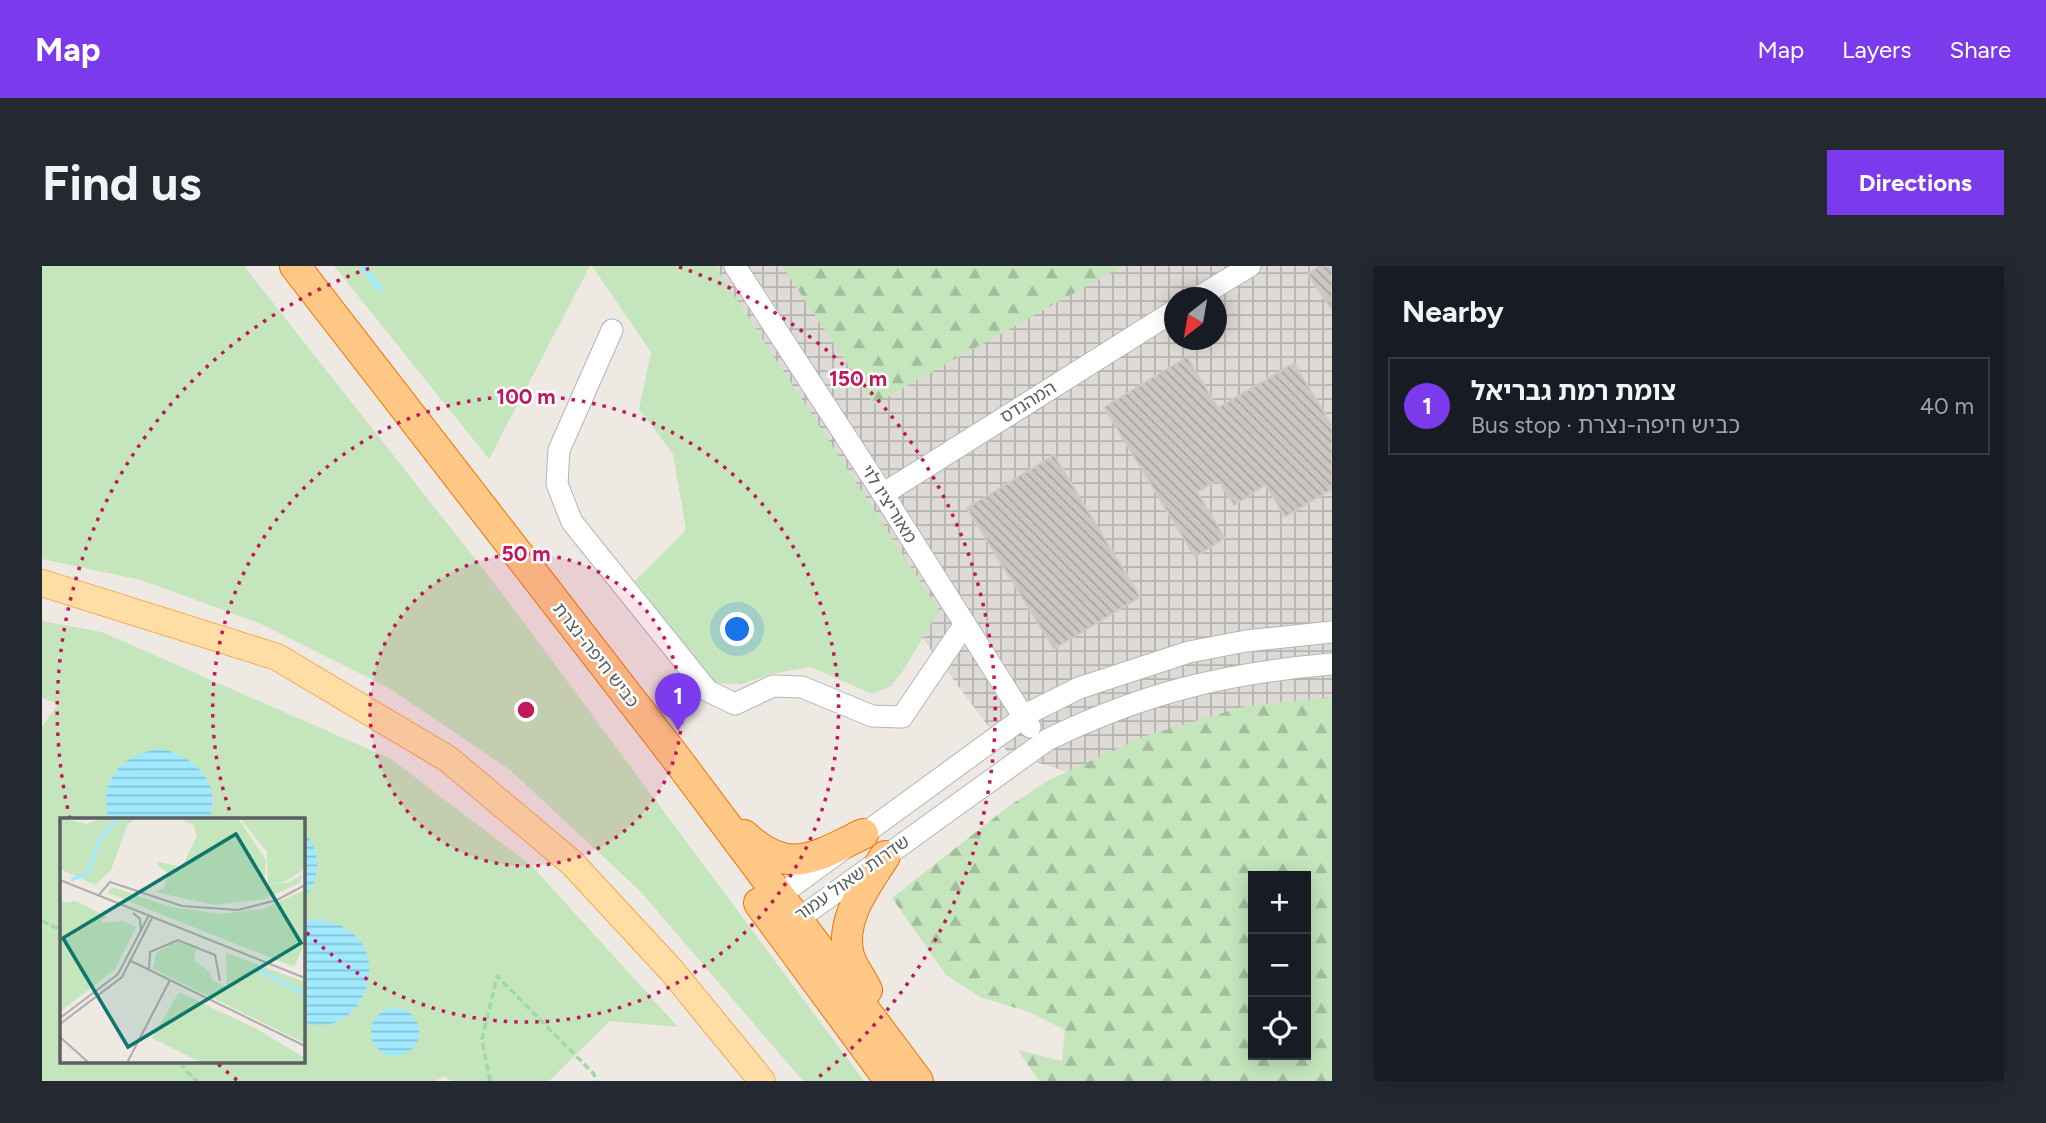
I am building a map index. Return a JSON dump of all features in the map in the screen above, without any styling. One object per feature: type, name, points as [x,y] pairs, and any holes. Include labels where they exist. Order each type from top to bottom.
[{"type":"highway","name":"כביש חיפה-נצרת","points":[[272,266],[783,913],[907,1079]]},
{"type":"highway","name":"כביש חיפה-נצרת","points":[[295,266],[708,800],[783,913]]},
{"type":"highway","points":[[708,800],[761,851],[779,858],[797,860],[819,855],[863,834]]},
{"type":"highway","points":[[885,856],[859,897],[848,929],[849,956],[907,1079]]},
{"type":"main road","points":[[42,583],[277,657],[448,759],[572,863],[672,971],[762,1081]]},
{"type":"street","name":"מאוריציו לוי","points":[[735,266],[1041,744]]},
{"type":"street","points":[[1215,287],[1250,266]]},
{"type":"street","name":"המהנדס","points":[[883,494],[1164,317]]},
{"type":"street","points":[[612,330],[559,450],[557,484],[572,522],[708,691],[735,704],[773,686],[802,687],[872,716],[902,718],[965,624]]},
{"type":"street","name":"שדרות שאול עמור","points":[[783,913],[863,834],[1023,718],[1079,688],[1189,652],[1332,632]]},
{"type":"street","name":"שדרות שאול עמור","points":[[783,913],[885,856],[1041,744],[1091,718],[1196,683],[1251,673],[1332,664]]},
{"type":"path","points":[[42,921],[60,930]]},
{"type":"path","points":[[491,1081],[482,1039],[497,976],[594,1074],[595,1081]]},
{"type":"path","points":[[182,1063],[197,1081]]},
{"type":"shaded area","points":[[679,266],[1332,266],[1332,750],[1131,791],[1009,754],[879,580]]},
{"type":"green space","points":[[42,266],[244,266],[495,584],[864,1081],[803,1081],[641,892],[510,770],[389,688],[259,623],[141,580],[42,559]]},
{"type":"green space","points":[[334,266],[590,266],[489,459]]},
{"type":"green space","points":[[592,266],[715,266],[939,610],[903,671],[891,686],[872,694],[811,667],[771,674],[742,684],[714,683],[635,581],[686,530],[673,454],[639,409],[651,352]]},
{"type":"green space","points":[[782,266],[1123,266],[874,404]]},
{"type":"green space","points":[[42,621],[102,632],[391,759],[532,866],[678,1027],[610,1021],[549,1081],[451,1081],[445,1076],[435,1081],[42,1081],[42,727],[58,704],[42,698]]},
{"type":"green space","points":[[1332,697],[1332,1081],[1039,1081],[1018,1050],[1062,1061],[1065,1030],[1027,1011],[982,998],[946,975],[892,898],[1009,806],[1049,780],[1145,736],[1246,706]]},
{"type":"water","points":[[161,749],[174,753],[185,758],[203,773],[212,794],[209,818],[109,818],[106,806],[110,781],[125,763],[147,752]]},
{"type":"water","points":[[304,831],[313,846],[317,864],[314,883],[304,898]]},
{"type":"water","points":[[314,919],[343,927],[361,942],[369,962],[368,983],[359,1002],[345,1017],[326,1025],[304,1022],[304,921]]},
{"type":"water","points":[[395,1008],[412,1015],[419,1032],[412,1049],[395,1056],[378,1049],[371,1032],[378,1015]]},
{"type":"building","points":[[1320,266],[1332,266],[1332,310],[1308,274]]},
{"type":"building","points":[[1187,357],[1218,408],[1294,363],[1332,426],[1332,489],[1285,517],[1266,485],[1234,505],[1218,480],[1197,492],[1225,538],[1195,557],[1104,407]]},
{"type":"building","points":[[1054,455],[1140,597],[1054,649],[967,508]]},
{"type":"waterway","points":[[363,266],[379,288]]},
{"type":"place","name":"צומת רמת גבריאל","points":[[678,731]]}]
